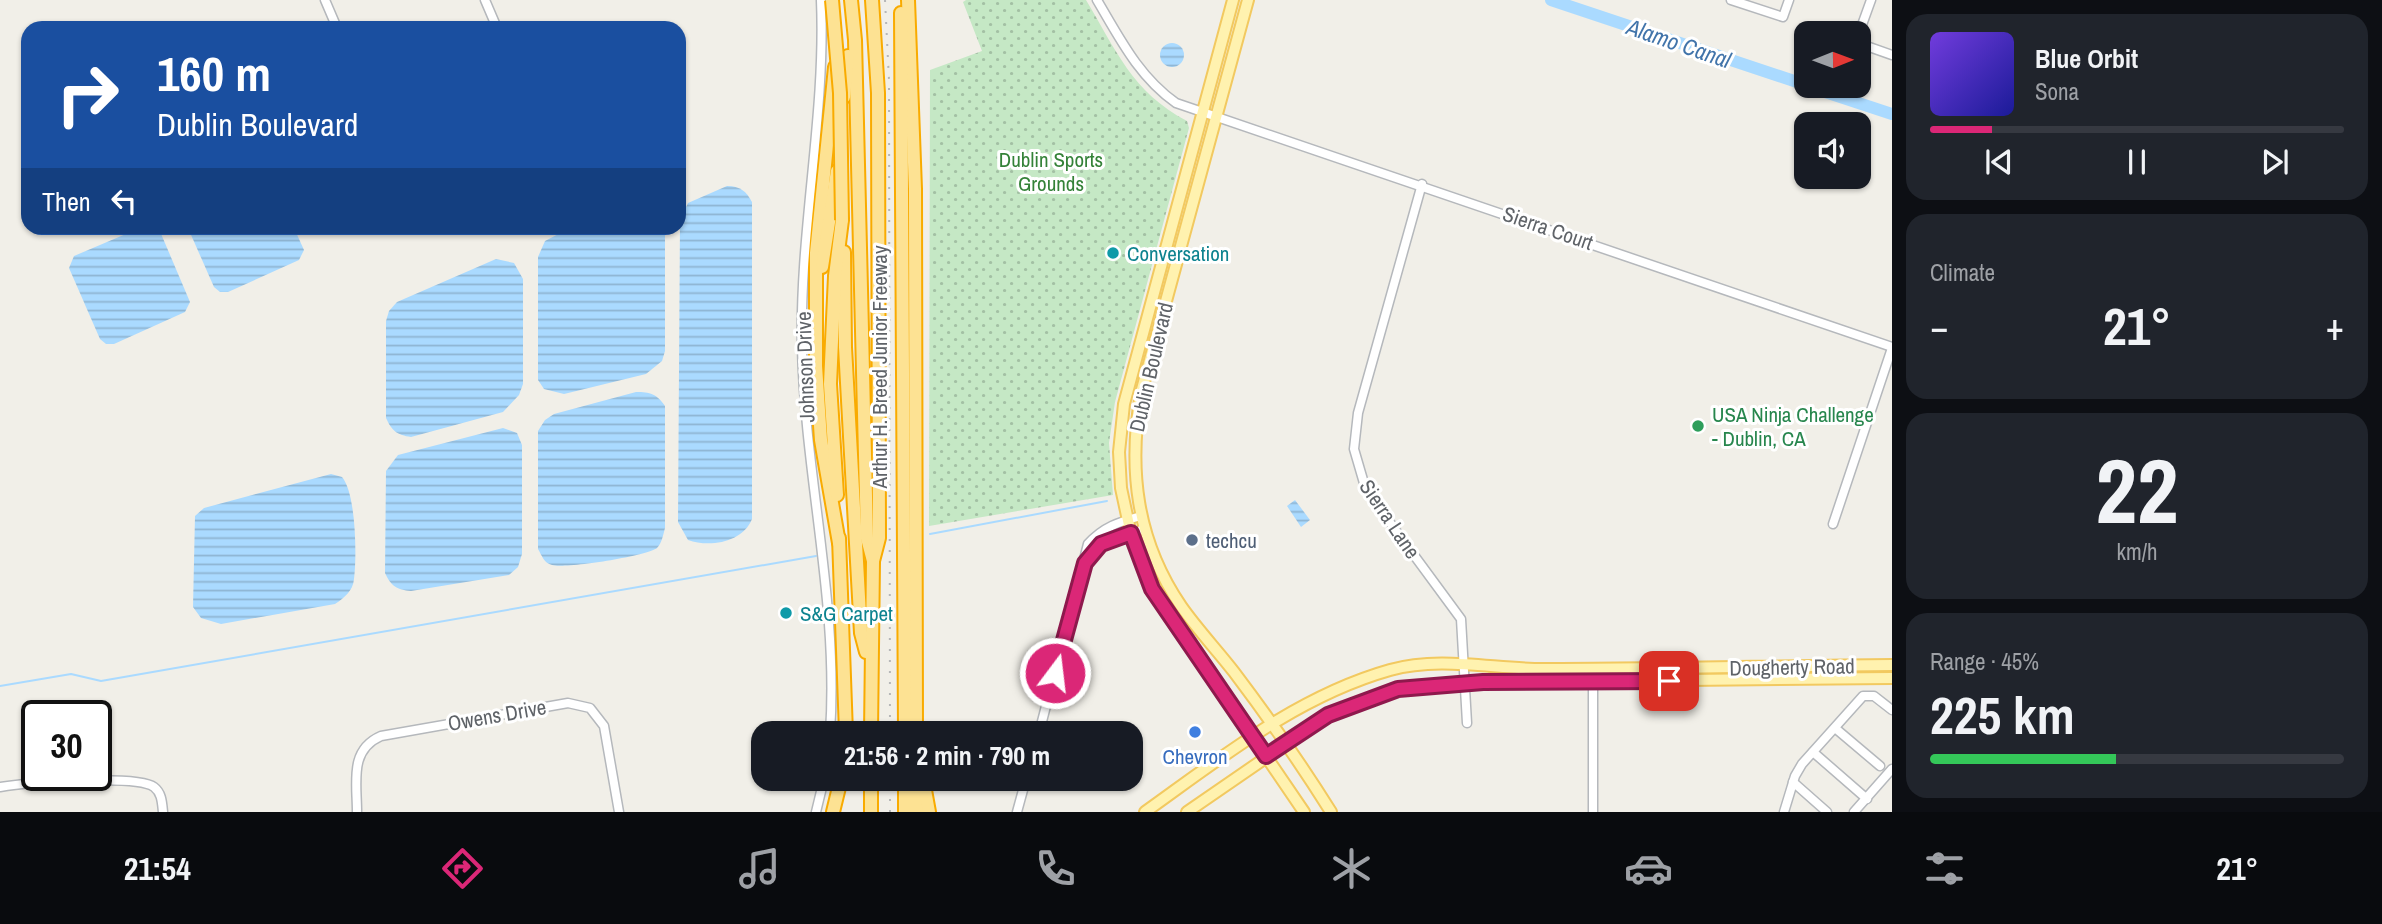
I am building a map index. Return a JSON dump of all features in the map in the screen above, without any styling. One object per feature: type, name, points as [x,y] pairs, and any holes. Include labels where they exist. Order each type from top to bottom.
[{"type":"highway","points":[[834,0],[840,93],[842,220],[830,384],[846,721]]},
{"type":"highway","points":[[834,0],[835,66],[816,253],[818,404],[839,543]]},
{"type":"highway","points":[[817,290],[835,187],[855,40],[851,0]]},
{"type":"highway","name":"Arthur H. Breed Junior Freeway","points":[[871,721],[873,561],[879,538],[878,93],[872,0]]},
{"type":"highway","points":[[900,0],[905,721]]},
{"type":"highway","name":"Arthur H. Breed Junior Freeway","points":[[908,0],[912,48],[916,721]]},
{"type":"highway","points":[[912,48],[916,0]]},
{"type":"highway","points":[[851,58],[867,538],[873,561]]},
{"type":"highway","points":[[840,275],[861,633],[870,670]]},
{"type":"highway","points":[[833,812],[838,791]]},
{"type":"highway","points":[[871,791],[871,812]]},
{"type":"highway","points":[[905,791],[905,812]]},
{"type":"highway","points":[[917,791],[917,812]]},
{"type":"highway","points":[[925,791],[929,812]]},
{"type":"main road","name":"Dublin Boulevard","points":[[1233,0],[1124,404],[1119,435],[1120,473],[1131,533],[1152,589],[1304,812]]},
{"type":"main road","name":"Dublin Boulevard","points":[[1248,0],[1145,375],[1135,424],[1133,457],[1144,529],[1167,585],[1285,743],[1331,812]]},
{"type":"main road","points":[[1145,375],[1140,368],[1151,326],[1146,320]]},
{"type":"main road","name":"Dougherty Road","points":[[1145,812],[1271,724],[1320,695],[1367,677],[1409,666],[1580,669],[1892,665]]},
{"type":"main road","points":[[1669,681],[1676,674],[1702,674],[1718,667]]},
{"type":"main road","points":[[1541,683],[1551,675],[1568,675],[1580,669]]},
{"type":"main road","name":"Dougherty Road","points":[[1187,812],[1328,715],[1386,692],[1465,683],[1892,678]]},
{"type":"street","points":[[325,0],[334,21]]},
{"type":"street","points":[[485,0],[494,21]]},
{"type":"street","name":"Johnson Drive","points":[[821,0],[821,63],[804,258],[802,349],[808,437],[825,562],[830,721]]},
{"type":"street","name":"Sierra Court","points":[[1097,0],[1145,78],[1176,103],[1216,119],[1422,184],[1892,348]]},
{"type":"street","points":[[1731,0],[1783,17],[1789,0]]},
{"type":"street","points":[[1863,21],[1871,0]]},
{"type":"street","points":[[1871,48],[1892,55]]},
{"type":"street","name":"Sierra Lane","points":[[1422,184],[1358,413],[1354,449],[1366,490],[1461,619],[1467,723]]},
{"type":"street","points":[[1833,524],[1892,348]]},
{"type":"street","points":[[1042,721],[1088,544],[1099,532],[1141,516]]},
{"type":"street","points":[[1085,563],[1101,544],[1144,529]]},
{"type":"street","points":[[1593,682],[1593,812]]},
{"type":"street","points":[[1784,812],[1793,782],[1802,764],[1868,695],[1874,696],[1892,710]]},
{"type":"street","name":"Owens Drive","points":[[357,812],[358,757],[371,740],[568,703],[590,708],[604,726],[619,812]]},
{"type":"street","points":[[1835,728],[1880,766]]},
{"type":"street","points":[[1813,752],[1867,799]]},
{"type":"street","points":[[1854,812],[1892,769]]},
{"type":"street","points":[[0,787],[44,782],[139,782],[157,790],[162,798],[163,812]]},
{"type":"street","points":[[1793,782],[1827,812]]},
{"type":"street","points":[[816,812],[821,791]]},
{"type":"street","points":[[1017,812],[1023,791]]},
{"type":"green space","name":"Dublin Sports Grounds","points":[[1086,0],[1117,53],[1139,83],[1168,110],[1187,121],[1189,128],[1115,402],[1109,443],[1113,495],[929,526],[930,70],[982,51],[963,2]]},
{"type":"water","points":[[1172,43],[1181,46],[1184,55],[1181,64],[1172,67],[1163,64],[1160,55],[1163,46]]},
{"type":"water","points":[[727,186],[742,190],[752,202],[752,519],[748,527],[734,538],[716,543],[688,540],[678,522],[680,235],[686,235],[688,203]]},
{"type":"water","points":[[124,235],[162,235],[190,302],[185,312],[114,344],[106,344],[100,339],[69,268],[74,256]]},
{"type":"water","points":[[191,235],[297,235],[304,250],[299,260],[228,292],[220,292],[214,287]]},
{"type":"water","points":[[557,235],[665,235],[665,351],[662,361],[646,374],[564,394],[544,389],[538,380],[538,257],[545,241]]},
{"type":"water","points":[[496,259],[514,263],[523,279],[523,384],[519,395],[503,412],[411,437],[399,434],[386,418],[386,321],[389,311],[397,302]]},
{"type":"water","points":[[636,392],[653,394],[665,406],[665,528],[660,544],[650,551],[623,558],[560,566],[549,564],[538,549],[538,431],[545,420],[554,414]]},
{"type":"water","points":[[503,428],[517,433],[522,445],[522,554],[518,567],[509,575],[411,591],[395,586],[385,573],[386,471],[398,455]]},
{"type":"water","points":[[331,474],[342,477],[347,485],[353,510],[355,569],[348,594],[335,604],[221,624],[201,618],[193,607],[195,516],[204,508]]},
{"type":"water","points":[[1295,500],[1310,520],[1301,527],[1287,506]]},
{"type":"waterway","name":"Alamo Canal","points":[[1551,0],[1794,81]]},
{"type":"waterway","name":"Alamo Canal","points":[[1843,98],[1892,114]]},
{"type":"waterway","points":[[930,534],[1107,501]]},
{"type":"waterway","points":[[0,686],[71,674],[101,681],[816,556]]},
{"type":"railway","points":[[885,0],[889,80],[890,721]]},
{"type":"railway","points":[[890,791],[890,812]]},
{"type":"place","name":"Conversation","points":[[1113,253]]},
{"type":"place","name":"USA Ninja Challenge - Dublin, CA","points":[[1698,426]]},
{"type":"place","name":"techcu","points":[[1192,540]]},
{"type":"place","name":"S&G Carpet","points":[[786,613]]},
{"type":"place","name":"Chevron","points":[[1195,732]]},
{"type":"route","points":[[1055,673],[1085,563],[1091,560],[1101,544],[1131,533],[1138,558],[1152,589],[1266,756],[1328,715],[1353,703],[1398,689],[1483,682],[1669,681]]}]
